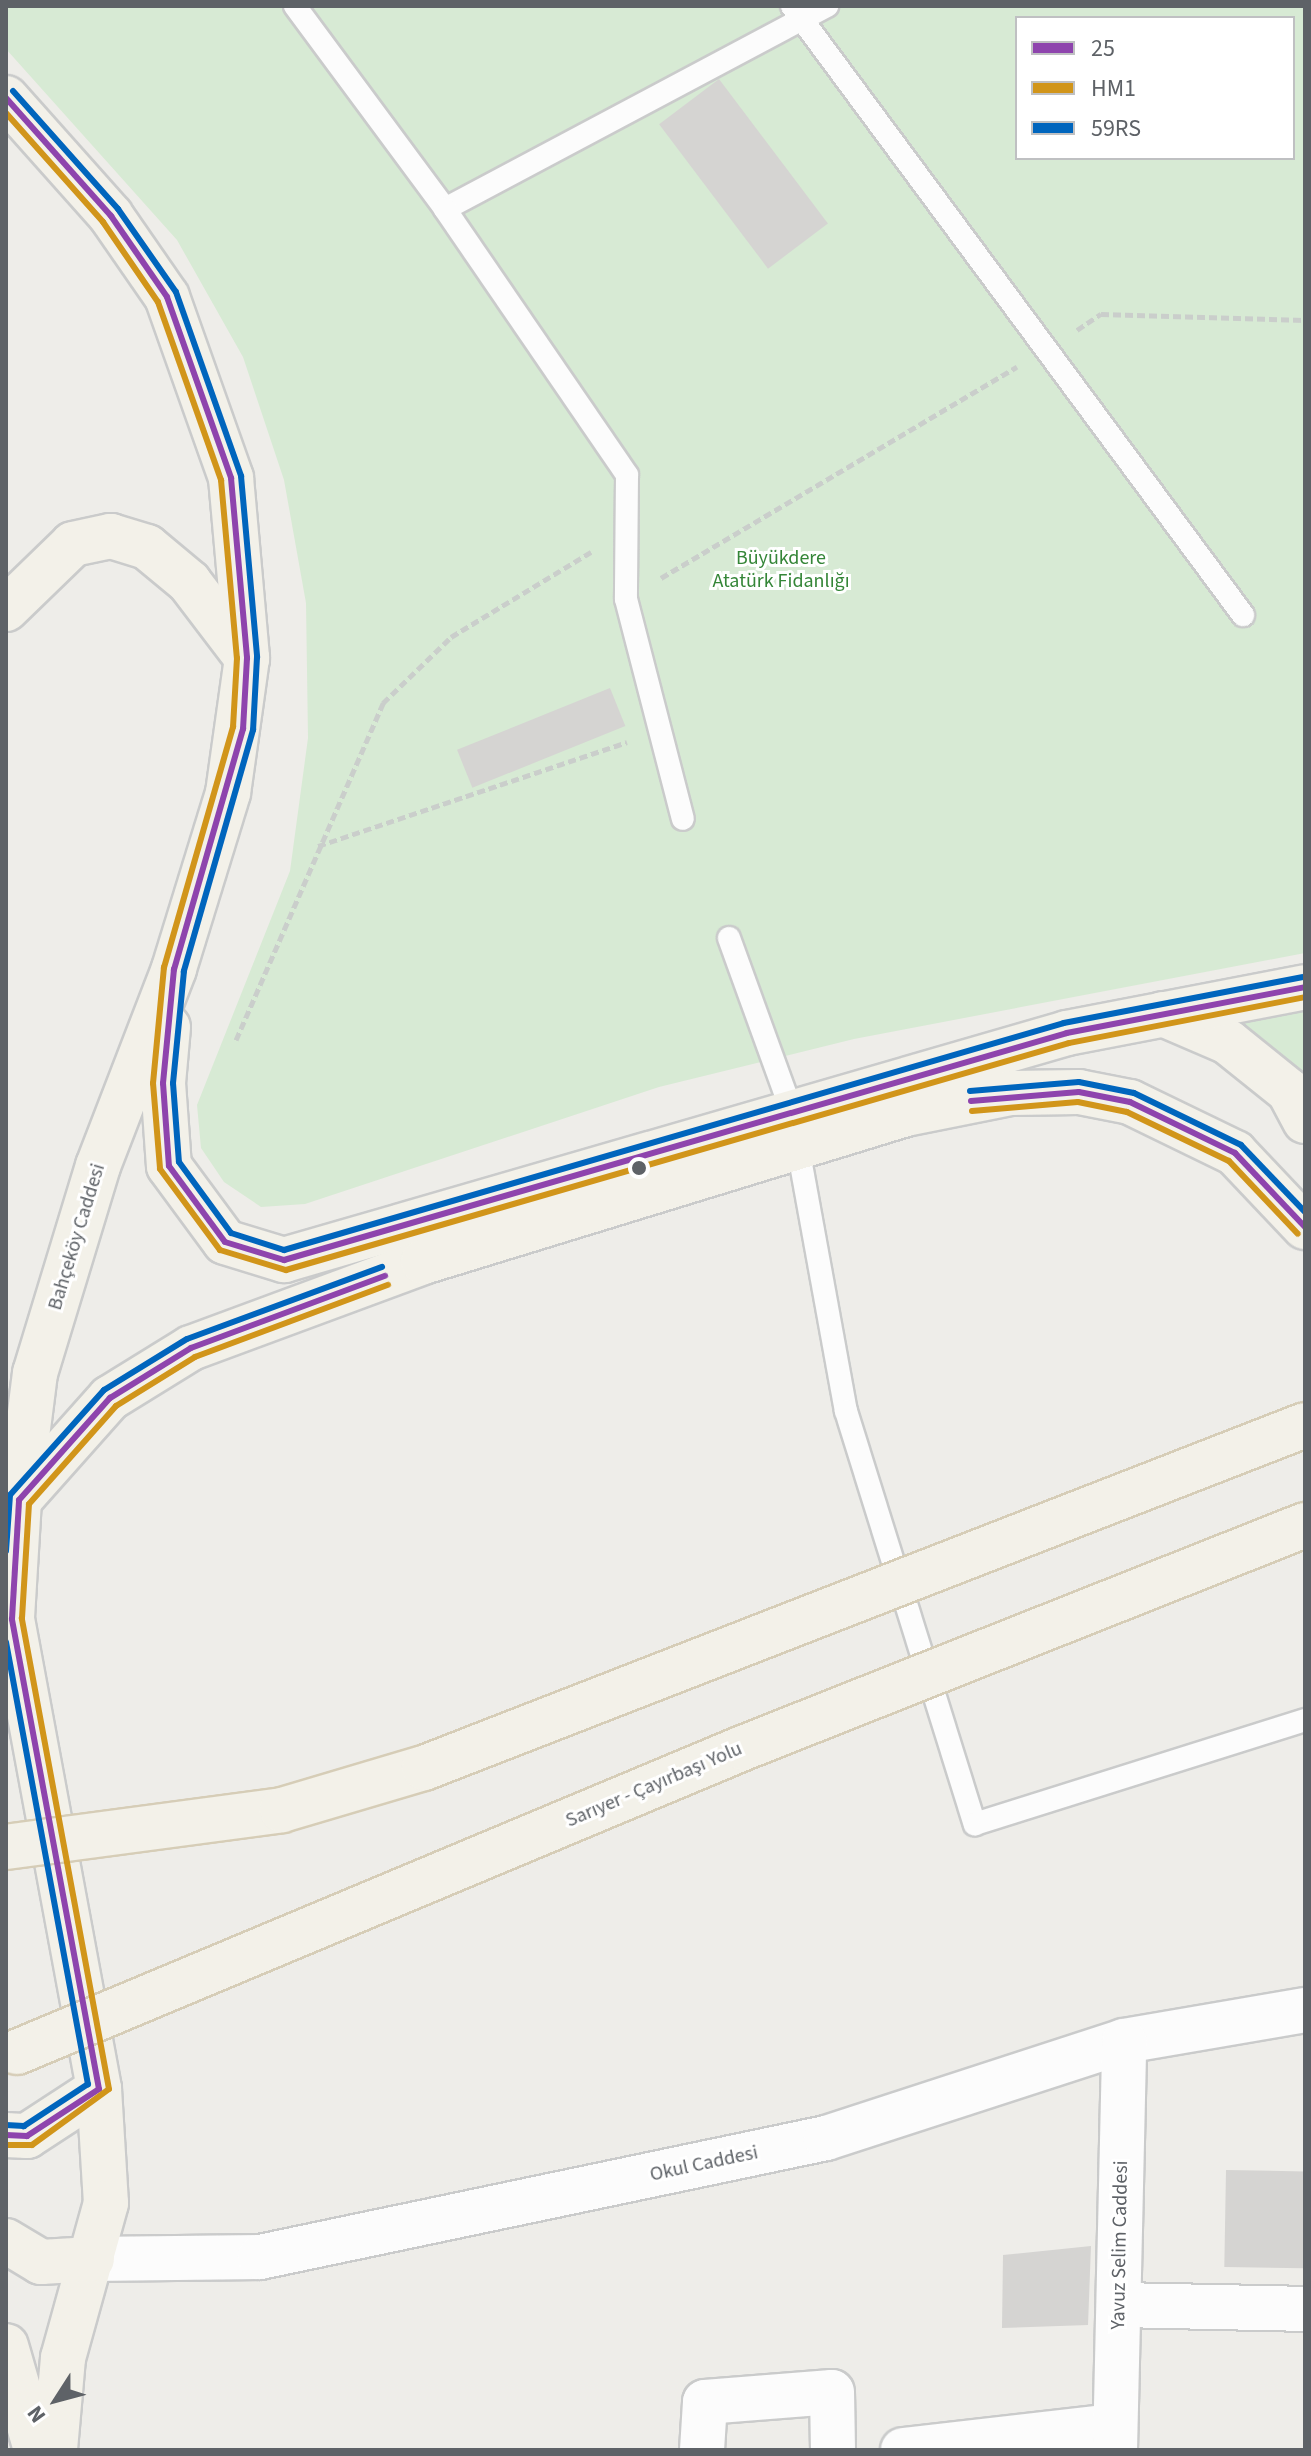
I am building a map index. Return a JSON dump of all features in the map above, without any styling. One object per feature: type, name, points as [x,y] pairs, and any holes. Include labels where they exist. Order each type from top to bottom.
[{"type":"main road","name":"Bahçeköy Caddesi","points":[[6,98],[111,216],[167,297],[231,478],[247,658],[228,793],[174,969],[98,1166],[35,1373],[19,1500],[12,1619],[99,2089],[106,2203],[63,2358],[55,2450]]},
{"type":"main road","points":[[6,609],[73,544],[111,536],[147,547],[189,582],[247,658]]},
{"type":"main road","points":[[174,969],[163,1083],[169,1166],[225,1242],[284,1260],[795,1128],[1011,1093],[1079,1092],[1130,1102],[1235,1153],[1305,1227]]},
{"type":"main road","points":[[19,1500],[110,1398],[191,1348],[795,1128],[1067,1033],[1305,987]]},
{"type":"main road","points":[[1163,1014],[1228,1042],[1289,1091],[1305,1121]]},
{"type":"main road","points":[[6,1847],[282,1810],[424,1768],[1305,1425]]},
{"type":"main road","name":"Sarıyer - Çayırbaşı Yolu","points":[[6,2056],[743,1748],[1305,1525]]},
{"type":"main road","points":[[6,2135],[40,2130],[99,2089]]},
{"type":"main road","points":[[6,2241],[41,2262],[92,2259]]},
{"type":"main road","points":[[6,2346],[36,2450]]},
{"type":"street","name":"Okul Caddesi","points":[[92,2259],[260,2257],[795,2144],[1124,2041],[1305,2010]]},
{"type":"street","name":"Yavuz Selim Caddesi","points":[[1115,2438],[1124,2041]]},
{"type":"street","points":[[1119,2305],[1305,2309]]},
{"type":"street","points":[[702,2450],[705,2402],[832,2392],[833,2450]]},
{"type":"street","points":[[903,2450],[1115,2438]]},
{"type":"lane","points":[[295,6],[445,209],[627,475],[626,599],[655,733],[683,819]]},
{"type":"lane","points":[[445,209],[798,14],[827,6]]},
{"type":"lane","points":[[798,14],[1243,615]]},
{"type":"lane","points":[[729,938],[795,1128],[846,1411],[975,1824],[1305,1720]]},
{"type":"path","points":[[626,599],[1046,350],[1101,314],[1305,320]]},
{"type":"path","points":[[236,1040],[369,724],[402,681],[483,615],[627,533]]},
{"type":"path","points":[[317,847],[655,733]]},
{"type":"green space","name":"Büyükdere Atatürk Fidanlığı","points":[[6,6],[1305,6],[1305,953],[854,1039],[659,1087],[305,1204],[261,1207],[224,1182],[201,1148],[197,1105],[290,871],[308,738],[306,603],[284,480],[243,357],[177,240],[6,49]]},
{"type":"green space","points":[[1305,1005],[1305,1114],[1265,1044],[1235,1018]]},
{"type":"building","points":[[719,79],[828,224],[768,269],[659,124]]},
{"type":"building","points":[[610,688],[625,726],[472,788],[457,750]]},
{"type":"building","points":[[1226,2170],[1305,2171],[1303,2268],[1224,2267]]},
{"type":"building","points":[[1091,2246],[1088,2325],[1002,2328],[1003,2255]]},
{"type":"transit line","name":"59RS","points":[[13,91],[118,209],[176,292],[241,476],[257,657],[253,730],[184,971],[173,1083],[179,1162],[231,1233],[284,1250],[1064,1023],[1303,977]]},
{"type":"transit line","name":"25","points":[[6,98],[111,216],[167,297],[231,478],[247,658],[243,729],[174,969],[163,1083],[169,1166],[225,1242],[284,1260],[1067,1033],[1305,987]]},
{"type":"transit line","name":"HM1","points":[[6,113],[103,222],[158,302],[221,480],[237,658],[233,727],[164,967],[153,1083],[160,1169],[220,1250],[286,1270],[1069,1043],[1305,997]]},
{"type":"transit line","name":"59RS","points":[[970,1091],[1079,1082],[1134,1093],[1241,1145],[1305,1212]]},
{"type":"transit line","name":"25","points":[[971,1101],[1079,1092],[1130,1102],[1235,1153],[1305,1227]]},
{"type":"transit line","name":"HM1","points":[[972,1111],[1078,1102],[1127,1112],[1229,1161],[1298,1234]]},
{"type":"transit line","name":"59RS","points":[[6,1551],[10,1495],[104,1390],[187,1339],[382,1267]]},
{"type":"transit line","name":"25","points":[[6,2135],[27,2136],[99,2089],[12,1619],[19,1500],[110,1398],[191,1348],[385,1276]]},
{"type":"transit line","name":"HM1","points":[[6,2145],[32,2145],[109,2089],[22,1618],[29,1504],[116,1406],[195,1357],[388,1285]]},
{"type":"transit line","name":"59RS","points":[[6,1642],[88,2084],[24,2126],[6,2125]]}]
